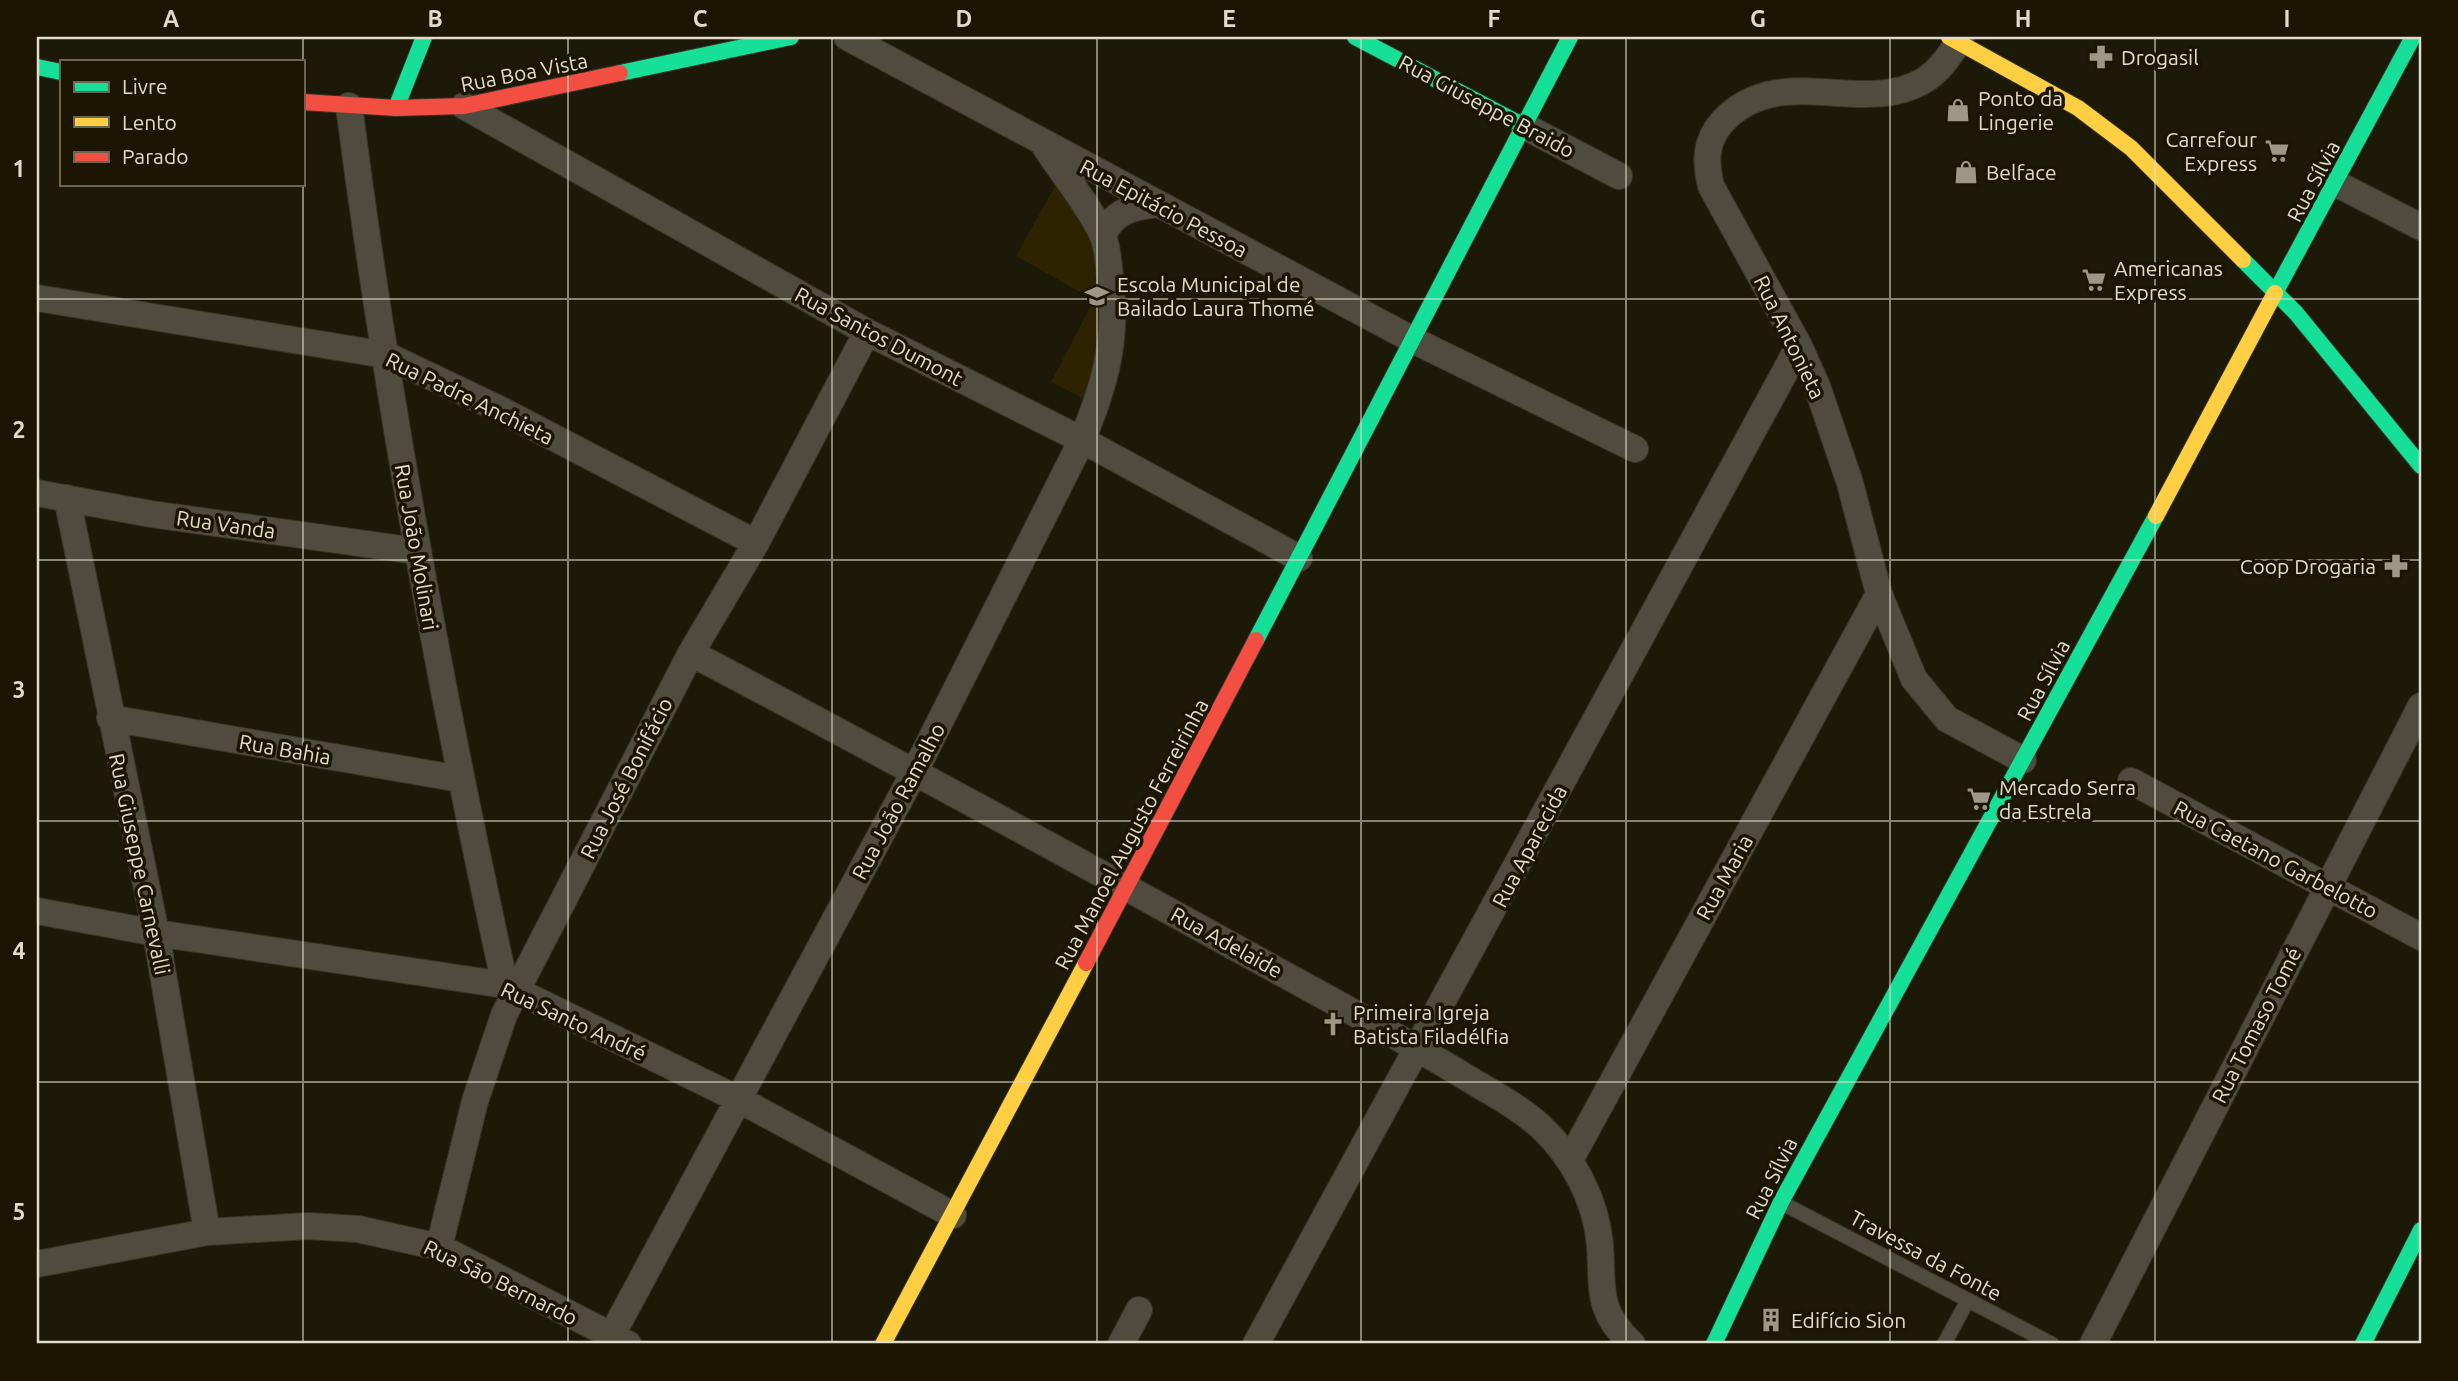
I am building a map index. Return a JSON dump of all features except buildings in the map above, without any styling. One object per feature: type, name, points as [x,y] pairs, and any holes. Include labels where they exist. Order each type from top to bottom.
[{"type":"main road","points":[[396,108],[424,37]]},
{"type":"main road","name":"Rua Boa Vista","points":[[304,102],[396,108],[464,106],[791,37]]},
{"type":"main road","name":"Rua Giuseppe Braido","points":[[1355,37],[1524,126]]},
{"type":"main road","name":"Rua Manoel Augusto Ferreirinha","points":[[883,1344],[1127,887],[1570,37]]},
{"type":"main road","name":"Rua Sílvia","points":[[1714,1344],[1781,1202],[2413,37]]},
{"type":"main road","points":[[1956,38],[2078,108],[2108,129],[2172,187],[2276,292],[2421,466]]},
{"type":"main road","points":[[37,67],[60,72]]},
{"type":"main road","points":[[37,81],[60,80]]},
{"type":"main road","points":[[2363,1344],[2421,1230]]},
{"type":"street","name":"Rua Epitácio Pessoa","points":[[847,37],[1044,145],[1413,340],[1635,449]]},
{"type":"street","name":"Rua Antonieta","points":[[1956,38],[1944,62],[1922,82],[1888,92],[1800,91],[1759,95],[1738,106],[1718,127],[1708,144],[1706,164],[1711,186],[1799,346],[1817,386],[1850,483],[1879,594],[1902,654],[1931,703],[1947,719],[2023,760]]},
{"type":"street","name":"Rua João Molinari","points":[[349,106],[416,551],[460,779],[511,987]]},
{"type":"street","name":"Rua Santos Dumont","points":[[464,106],[867,332],[1082,440],[1299,558]]},
{"type":"street","name":"Rua Giuseppe Braido","points":[[1524,126],[1619,176]]},
{"type":"street","name":"Rua João Ramalho","points":[[615,1341],[738,1099],[915,771],[1082,440],[1108,368],[1113,328],[1112,295],[1103,235],[1044,145]]},
{"type":"street","points":[[2335,183],[2421,227]]},
{"type":"street","points":[[1103,235],[1116,215],[1138,206],[1157,204]]},
{"type":"street","name":"Rua Padre Anchieta","points":[[37,298],[386,355],[503,411],[756,543]]},
{"type":"street","name":"Rua José Bonifácio","points":[[439,1247],[475,1101],[511,987],[691,653],[756,543],[867,332]]},
{"type":"street","name":"Rua Aparecida","points":[[1256,1344],[1419,1049],[1799,346]]},
{"type":"street","name":"Rua Vanda","points":[[37,492],[151,514],[416,551]]},
{"type":"street","name":"Rua Giuseppe Carnevalli","points":[[67,498],[156,933],[207,1232]]},
{"type":"street","name":"Rua Maria","points":[[1570,1160],[1879,594]]},
{"type":"street","name":"Rua Adelaide","points":[[691,653],[1127,887],[1419,1049],[1521,1111],[1541,1127],[1570,1160],[1594,1210],[1600,1243],[1602,1300],[1617,1330],[1632,1344]]},
{"type":"street","name":"Rua Tomaso Tomé","points":[[2093,1344],[2421,706]]},
{"type":"street","name":"Rua Bahia","points":[[110,718],[460,779]]},
{"type":"street","name":"Rua Caetano Garbelotto","points":[[2131,780],[2421,937]]},
{"type":"street","name":"Rua Santo André","points":[[37,911],[156,933],[511,987],[738,1099],[953,1215]]},
{"type":"street","name":"Rua São Bernardo","points":[[37,1264],[207,1232],[308,1226],[358,1228],[439,1247],[615,1341]]},
{"type":"street","points":[[1121,1344],[1139,1310]]},
{"type":"lane","name":"Travessa da Fonte","points":[[1781,1202],[2052,1344]]},
{"type":"lane","points":[[1944,1344],[1968,1300]]},
{"type":"shaded area","name":"Escola Municipal de Bailado Laura Thomé","points":[[1056,184],[1091,233],[1109,291],[1089,401],[1051,382],[1094,300],[1016,256]]},
{"type":"traffic: fast","points":[[396,108],[424,37]]},
{"type":"traffic: fast","points":[[620,73],[791,37]]},
{"type":"traffic: fast","points":[[1355,37],[1524,126]]},
{"type":"traffic: fast","points":[[1256,640],[1570,37]]},
{"type":"traffic: fast","points":[[2275,293],[2413,37]]},
{"type":"traffic: fast","points":[[37,67],[60,72]]},
{"type":"traffic: fast","points":[[2243,260],[2296,313],[2421,466]]},
{"type":"traffic: fast","points":[[1714,1344],[1781,1202],[2156,516]]},
{"type":"traffic: fast","points":[[2363,1344],[2421,1230]]},
{"type":"traffic: slow","points":[[1949,37],[2078,108],[2131,148],[2243,260]]},
{"type":"traffic: slow","points":[[2156,516],[2275,293]]},
{"type":"traffic: slow","points":[[883,1344],[1086,963]]},
{"type":"traffic: jam","points":[[304,102],[396,108],[464,106],[620,73]]},
{"type":"traffic: jam","points":[[1086,963],[1256,640]]},
{"type":"place","name":"Drogasil","points":[[2101,57]]},
{"type":"place","name":"Ponto da Lingerie","points":[[1958,110]]},
{"type":"place","name":"Carrefour Express","points":[[2277,151]]},
{"type":"place","name":"Belface","points":[[1966,172]]},
{"type":"place","name":"Americanas Express","points":[[2094,280]]},
{"type":"place","name":"Escola Municipal de Bailado Laura Thomé","points":[[1097,296]]},
{"type":"place","name":"Coop Drogaria","points":[[2396,566]]},
{"type":"place","name":"Mercado Serra da Estrela","points":[[1979,799]]},
{"type":"place","name":"Primeira Igreja Batista Filadélfia","points":[[1333,1024]]},
{"type":"place","name":"Edifício Sion","points":[[1771,1320]]}]
